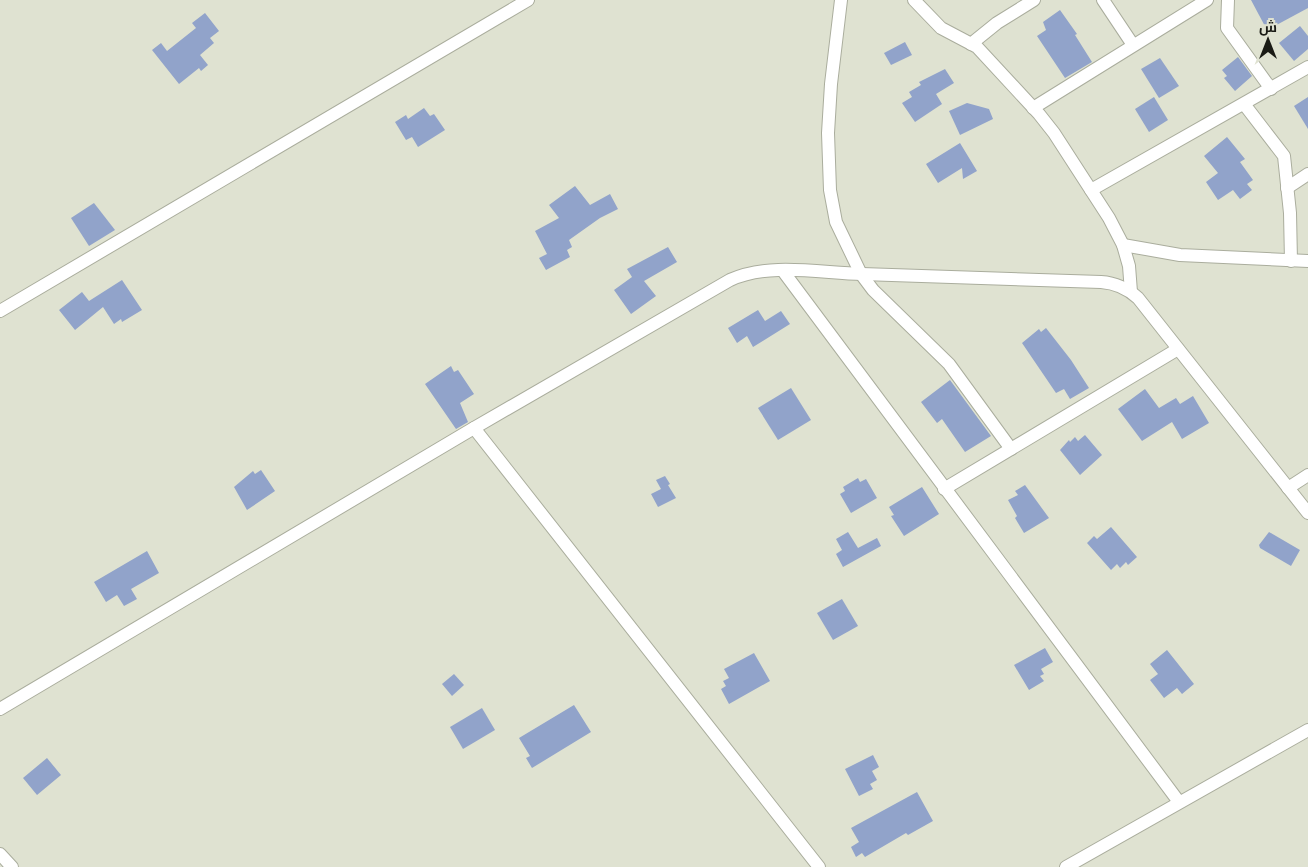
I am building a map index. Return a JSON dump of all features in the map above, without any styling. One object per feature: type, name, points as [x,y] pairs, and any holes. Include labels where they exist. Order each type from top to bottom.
[{"type":"street","points":[[0,310],[528,0]]},
{"type":"street","points":[[841,0],[831,84],[828,133],[828,167],[832,208],[836,222],[861,274],[873,290],[949,364],[1011,449]]},
{"type":"street","points":[[914,0],[941,28],[977,47],[1054,133],[1091,190],[1123,245],[1129,266],[1131,292]]},
{"type":"street","points":[[971,44],[997,23],[1034,0]]},
{"type":"street","points":[[1103,0],[1133,45]]},
{"type":"street","points":[[1033,108],[1207,0]]},
{"type":"street","points":[[1228,0],[1227,28],[1270,89]]},
{"type":"street","points":[[1091,190],[1308,67]]},
{"type":"street","points":[[1244,104],[1284,156],[1291,261]]},
{"type":"street","points":[[1287,188],[1308,174]]},
{"type":"street","points":[[1123,245],[1180,255],[1308,261]]},
{"type":"street","points":[[783,271],[1179,802]]},
{"type":"street","points":[[0,709],[474,428],[730,280],[753,272],[783,271],[1117,284],[1131,292],[1308,513]]},
{"type":"street","points":[[944,489],[1178,349]]},
{"type":"street","points":[[474,428],[819,867]]},
{"type":"street","points":[[1288,488],[1308,475]]},
{"type":"street","points":[[1066,867],[1308,730]]},
{"type":"street","points":[[0,854],[12,867]]},
{"type":"building","points":[[1251,0],[1308,0],[1308,8],[1267,30]]},
{"type":"building","points":[[1060,10],[1077,34],[1075,35],[1092,62],[1065,78],[1037,36],[1046,30],[1043,22]]},
{"type":"building","points":[[205,13],[219,31],[210,38],[214,43],[200,55],[208,65],[201,71],[199,68],[179,84],[152,50],[161,43],[167,51],[196,28],[192,23]]},
{"type":"building","points":[[1300,26],[1308,36],[1308,49],[1294,61],[1279,43]]},
{"type":"building","points":[[905,42],[912,55],[891,65],[884,53]]},
{"type":"building","points":[[1238,57],[1252,76],[1235,91],[1224,78],[1227,76],[1222,70]]},
{"type":"building","points":[[1160,58],[1179,86],[1159,98],[1141,69]]},
{"type":"building","points":[[945,69],[954,83],[936,94],[942,104],[915,122],[902,103],[912,97],[909,92],[921,85],[919,82]]},
{"type":"building","points":[[1154,97],[1168,120],[1149,132],[1135,109]]},
{"type":"building","points":[[1308,97],[1308,129],[1294,106]]},
{"type":"building","points":[[967,103],[989,109],[993,119],[960,135],[949,111]]},
{"type":"building","points":[[424,108],[430,116],[434,114],[445,130],[418,147],[412,137],[406,140],[395,122],[406,115],[408,119]]},
{"type":"building","points":[[1227,137],[1245,159],[1240,162],[1253,180],[1247,184],[1252,190],[1240,199],[1233,190],[1218,200],[1206,182],[1218,173],[1204,156]]},
{"type":"building","points":[[960,143],[977,171],[963,179],[962,168],[938,183],[926,164]]},
{"type":"building","points":[[575,186],[590,205],[610,194],[618,209],[600,218],[569,240],[572,247],[567,250],[570,257],[546,270],[539,258],[547,254],[535,231],[559,218],[549,205]]},
{"type":"building","points":[[94,203],[115,230],[89,246],[71,218]]},
{"type":"building","points":[[668,247],[677,262],[644,281],[656,296],[631,314],[614,290],[632,277],[627,269]]},
{"type":"building","points":[[122,280],[142,310],[122,322],[121,319],[114,324],[103,307],[75,330],[59,310],[82,292],[89,301]]},
{"type":"building","points":[[758,310],[765,321],[781,311],[790,324],[753,347],[747,336],[737,343],[728,328]]},
{"type":"building","points":[[1046,328],[1071,360],[1089,388],[1070,399],[1064,389],[1056,393],[1022,343],[1039,329],[1041,332]]},
{"type":"building","points":[[451,366],[454,372],[458,370],[474,394],[460,403],[468,422],[456,429],[425,384]]},
{"type":"building","points":[[950,380],[991,436],[965,452],[942,419],[937,423],[921,402]]},
{"type":"building","points":[[791,388],[811,420],[778,440],[758,408]]},
{"type":"building","points":[[1145,389],[1159,408],[1176,398],[1180,404],[1193,396],[1209,423],[1182,439],[1172,422],[1142,441],[1118,409]]},
{"type":"building","points":[[1085,435],[1102,455],[1080,475],[1060,450],[1069,440],[1070,442],[1075,437],[1078,441]]},
{"type":"building","points":[[261,470],[275,491],[247,510],[234,487],[253,471],[255,474]]},
{"type":"building","points":[[665,476],[676,498],[658,507],[651,494],[661,489],[656,480]]},
{"type":"building","points":[[858,478],[860,482],[866,479],[877,498],[851,513],[840,494],[845,491],[843,487]]},
{"type":"building","points":[[1025,485],[1049,518],[1024,533],[1015,518],[1017,516],[1008,500],[1018,495],[1015,491]]},
{"type":"building","points":[[922,487],[939,514],[904,536],[891,516],[894,515],[889,507]]},
{"type":"building","points":[[1111,527],[1137,557],[1128,565],[1126,562],[1120,568],[1117,564],[1111,570],[1087,543],[1094,536],[1097,539]]},
{"type":"building","points":[[848,532],[858,548],[877,538],[881,546],[843,567],[836,554],[842,550],[836,539]]},
{"type":"building","points":[[1269,532],[1300,550],[1291,566],[1260,548],[1259,545]]},
{"type":"building","points":[[147,551],[159,573],[131,589],[137,599],[124,606],[117,595],[106,602],[94,582]]},
{"type":"building","points":[[842,599],[858,626],[833,640],[817,613]]},
{"type":"building","points":[[1045,648],[1053,662],[1041,669],[1044,674],[1040,676],[1044,681],[1029,690],[1014,665]]},
{"type":"building","points":[[1167,650],[1194,684],[1182,694],[1177,688],[1164,698],[1150,680],[1158,674],[1150,664]]},
{"type":"building","points":[[754,653],[770,681],[729,704],[721,689],[726,686],[723,681],[729,678],[724,669]]},
{"type":"building","points":[[454,674],[464,685],[452,696],[442,684]]},
{"type":"building","points":[[574,705],[591,732],[532,768],[526,758],[530,756],[519,738]]},
{"type":"building","points":[[482,708],[495,730],[463,749],[450,727]]},
{"type":"building","points":[[873,755],[879,767],[872,771],[877,780],[870,784],[873,789],[859,796],[845,769]]},
{"type":"building","points":[[47,758],[61,775],[37,795],[23,778]]},
{"type":"building","points":[[917,792],[933,821],[908,835],[906,833],[865,857],[862,853],[856,857],[851,847],[859,842],[851,828]]}]
